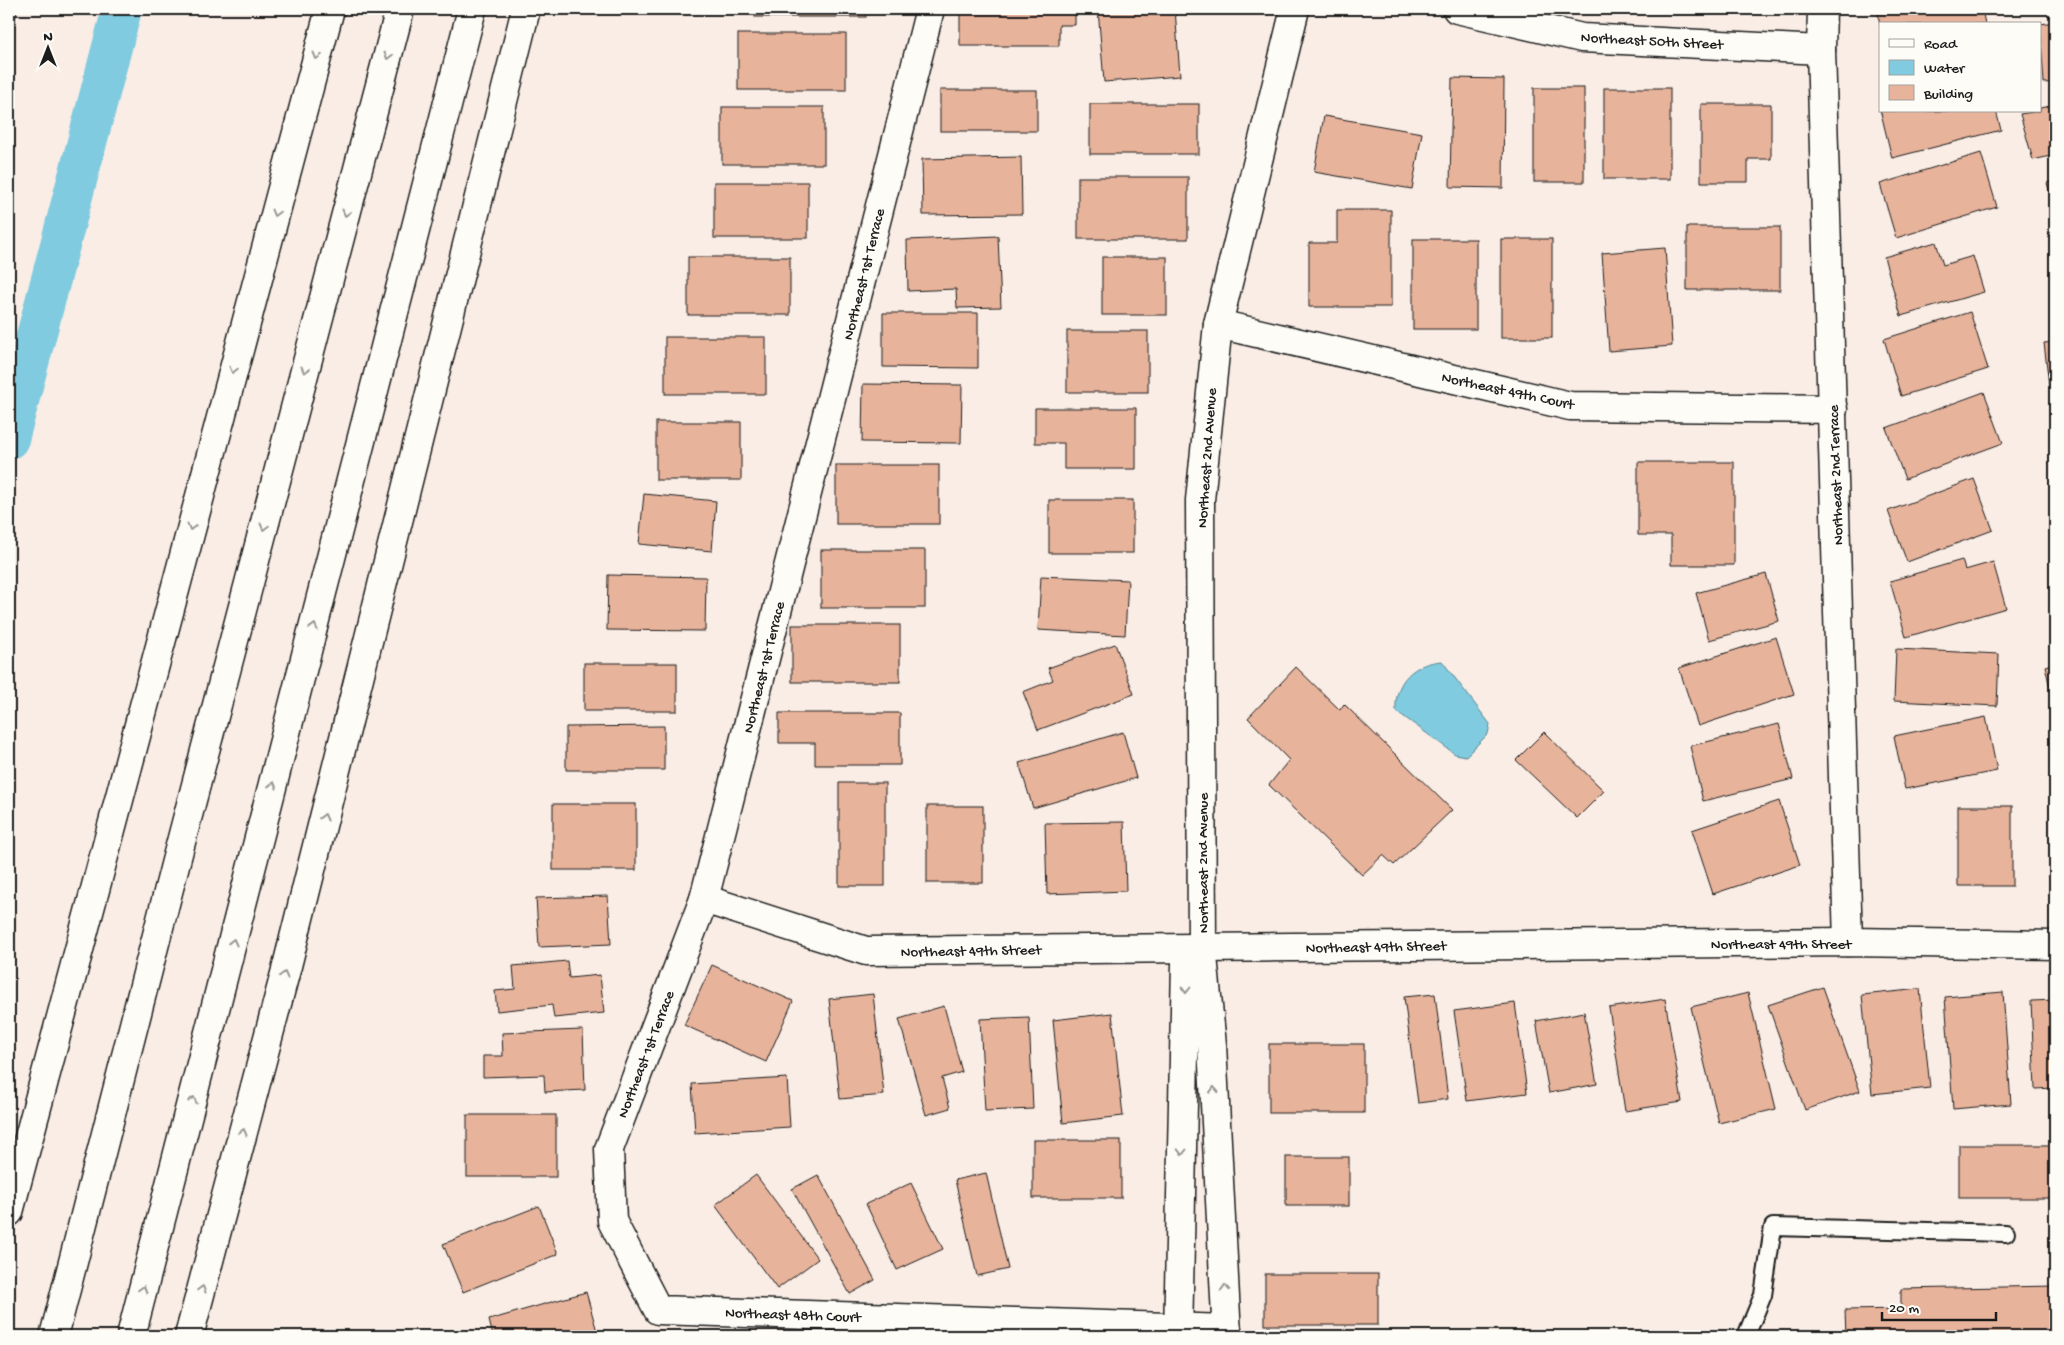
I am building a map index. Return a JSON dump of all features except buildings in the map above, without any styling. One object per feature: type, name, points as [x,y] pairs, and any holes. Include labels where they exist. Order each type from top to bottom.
[{"type":"main road","points":[[9,1212],[330,9]]},
{"type":"main road","points":[[54,1336],[178,852],[400,9]]},
{"type":"main road","points":[[131,1336],[472,9]]},
{"type":"main road","points":[[189,1336],[287,966],[526,9]]},
{"type":"main road","name":"Northeast 1st Terrace","points":[[658,1310],[612,1222],[609,1149],[704,899],[930,9]]},
{"type":"main road","name":"Northeast 2nd Avenue","points":[[1227,1333],[1212,1045],[1202,948],[1200,500],[1218,324],[1296,9]]},
{"type":"main road","name":"Northeast 50th Street","points":[[1457,9],[1582,38],[1821,50]]},
{"type":"main road","name":"Northeast 2nd Terrace","points":[[1822,9],[1821,50],[1848,942]]},
{"type":"main road","name":"Northeast 49th Court","points":[[1218,324],[1570,406],[1833,409]]},
{"type":"main road","name":"Northeast 49th Street","points":[[704,899],[866,951],[1848,942],[2055,945]]},
{"type":"main road","name":"Northeast 2nd Avenue","points":[[1178,1332],[1186,963],[1202,948]]},
{"type":"main road","name":"Northeast 48th Court","points":[[658,1310],[1227,1333]]},
{"type":"lane","points":[[1746,1336],[1763,1295],[1773,1226],[2006,1234]]},
{"type":"water","points":[[1442,661],[1490,724],[1488,734],[1466,756],[1455,754],[1396,711],[1398,691],[1407,676],[1422,666]]},
{"type":"waterway","points":[[9,439],[122,9]]}]
